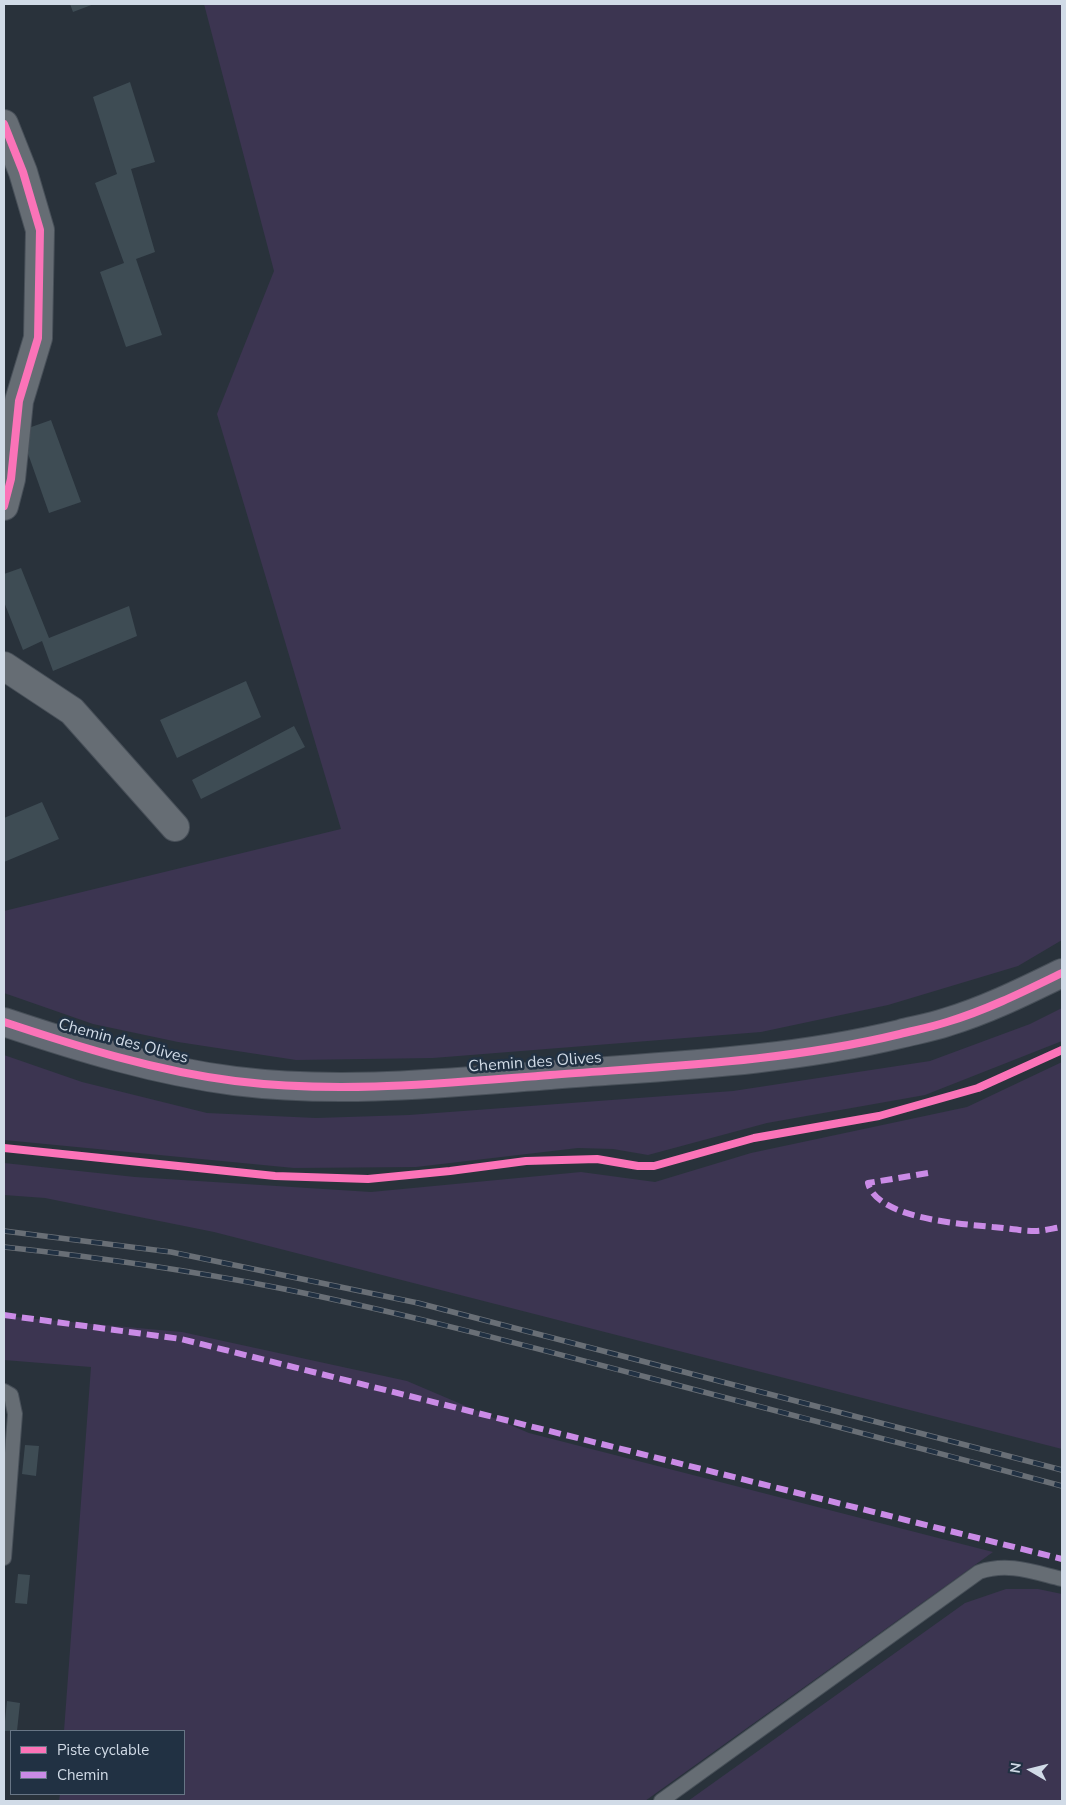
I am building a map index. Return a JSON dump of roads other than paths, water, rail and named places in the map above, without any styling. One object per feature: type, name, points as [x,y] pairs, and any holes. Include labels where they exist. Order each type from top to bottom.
[{"type":"main road","name":"Chemin des Olives","points":[[4,1022],[102,1053],[163,1069],[234,1081],[293,1086],[406,1086],[721,1062],[796,1054],[869,1041],[947,1022],[1009,998],[1062,973]]},
{"type":"street","points":[[4,124],[22,172],[40,230],[38,338],[11,400],[11,479],[4,506]]},
{"type":"street","points":[[4,666],[72,711],[175,827]]},
{"type":"lane","points":[[4,1392],[11,1395],[15,1414],[4,1558]]},
{"type":"lane","points":[[661,1801],[979,1572],[992,1567],[1010,1566],[1062,1579]]},
{"type":"railway","points":[[4,1231],[171,1252],[418,1303],[1062,1470]]},
{"type":"railway","points":[[4,1247],[211,1275],[372,1308],[465,1330],[1062,1486]]}]
